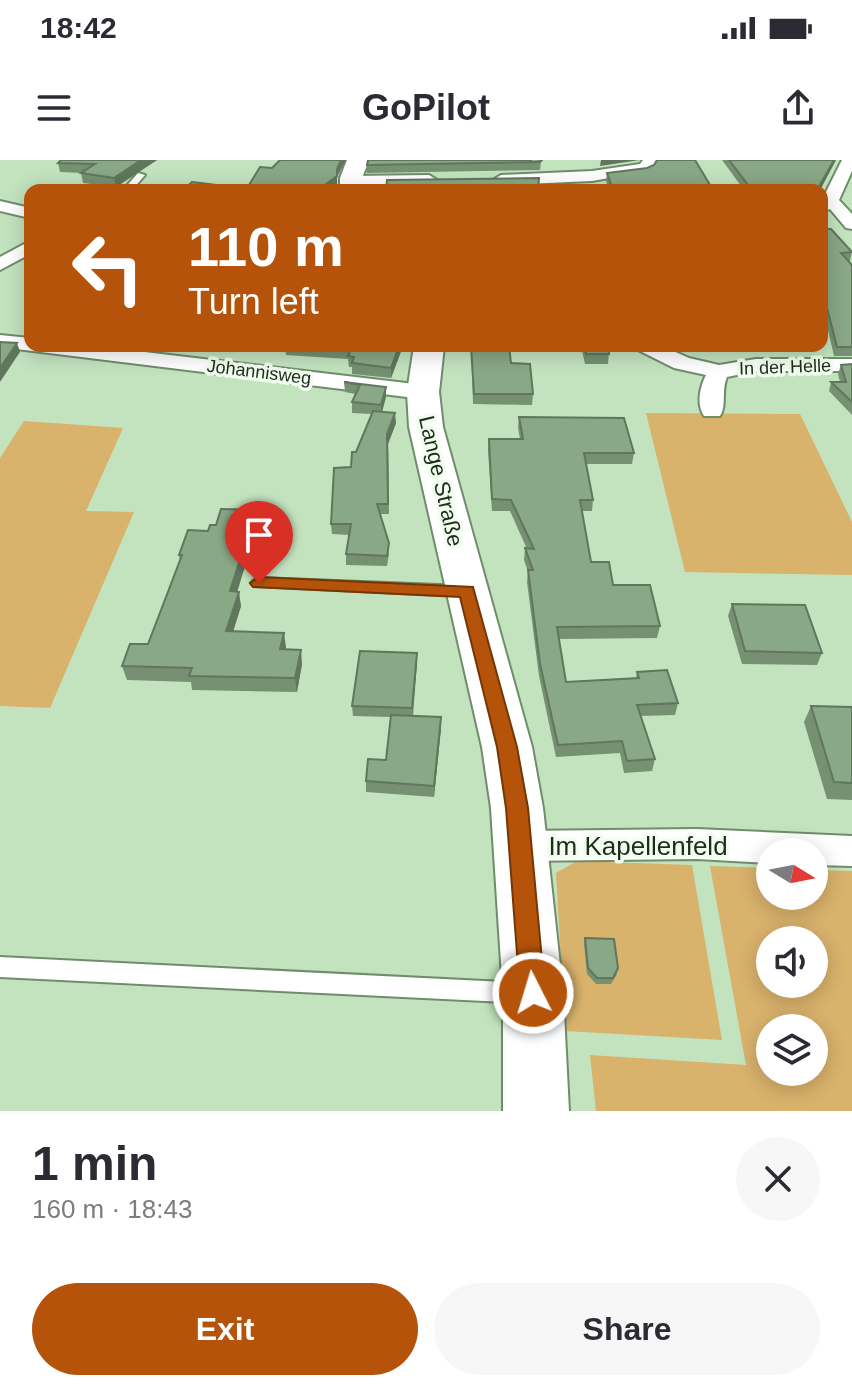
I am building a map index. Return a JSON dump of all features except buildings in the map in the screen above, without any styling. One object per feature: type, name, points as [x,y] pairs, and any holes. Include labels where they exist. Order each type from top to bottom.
[{"type":"main road","name":"Lange Straße","points":[[428,352],[423,392],[426,427],[507,747],[520,846],[533,993],[536,1111]]},
{"type":"street","points":[[485,180],[612,174],[645,168],[651,160]]},
{"type":"street","points":[[828,200],[849,160]]},
{"type":"street","points":[[354,177],[441,180]]},
{"type":"street","points":[[0,206],[24,212]]},
{"type":"street","points":[[828,206],[852,224]]},
{"type":"street","points":[[0,265],[24,250]]},
{"type":"street","name":"Johannisweg","points":[[0,341],[24,344]]},
{"type":"street","name":"Johannisweg","points":[[91,352],[423,392]]},
{"type":"street","name":"In der Helle","points":[[658,352],[682,363],[719,372],[756,365],[852,365]]},
{"type":"street","name":"In der Helle","points":[[712,411],[711,388],[719,372]]},
{"type":"street","name":"Im Kapellenfeld","points":[[520,846],[697,844],[852,851]]},
{"type":"lane","points":[[133,184],[141,175]]},
{"type":"lane","points":[[259,583],[467,591]]},
{"type":"lane","points":[[0,967],[533,993]]},
{"type":"shaded area","points":[[646,413],[800,414],[852,522],[852,575],[685,572]]},
{"type":"shaded area","points":[[24,421],[123,428],[86,511],[134,512],[50,708],[0,706],[0,458]]},
{"type":"shaded area","points":[[577,861],[692,865],[722,1040],[565,1031],[556,873]]},
{"type":"shaded area","points":[[710,866],[756,868],[756,910],[828,910],[828,870],[852,871],[852,1111],[596,1111],[590,1055],[746,1065]]},
{"type":"route","points":[[259,583],[467,591],[507,747],[517,808],[533,993]]}]
